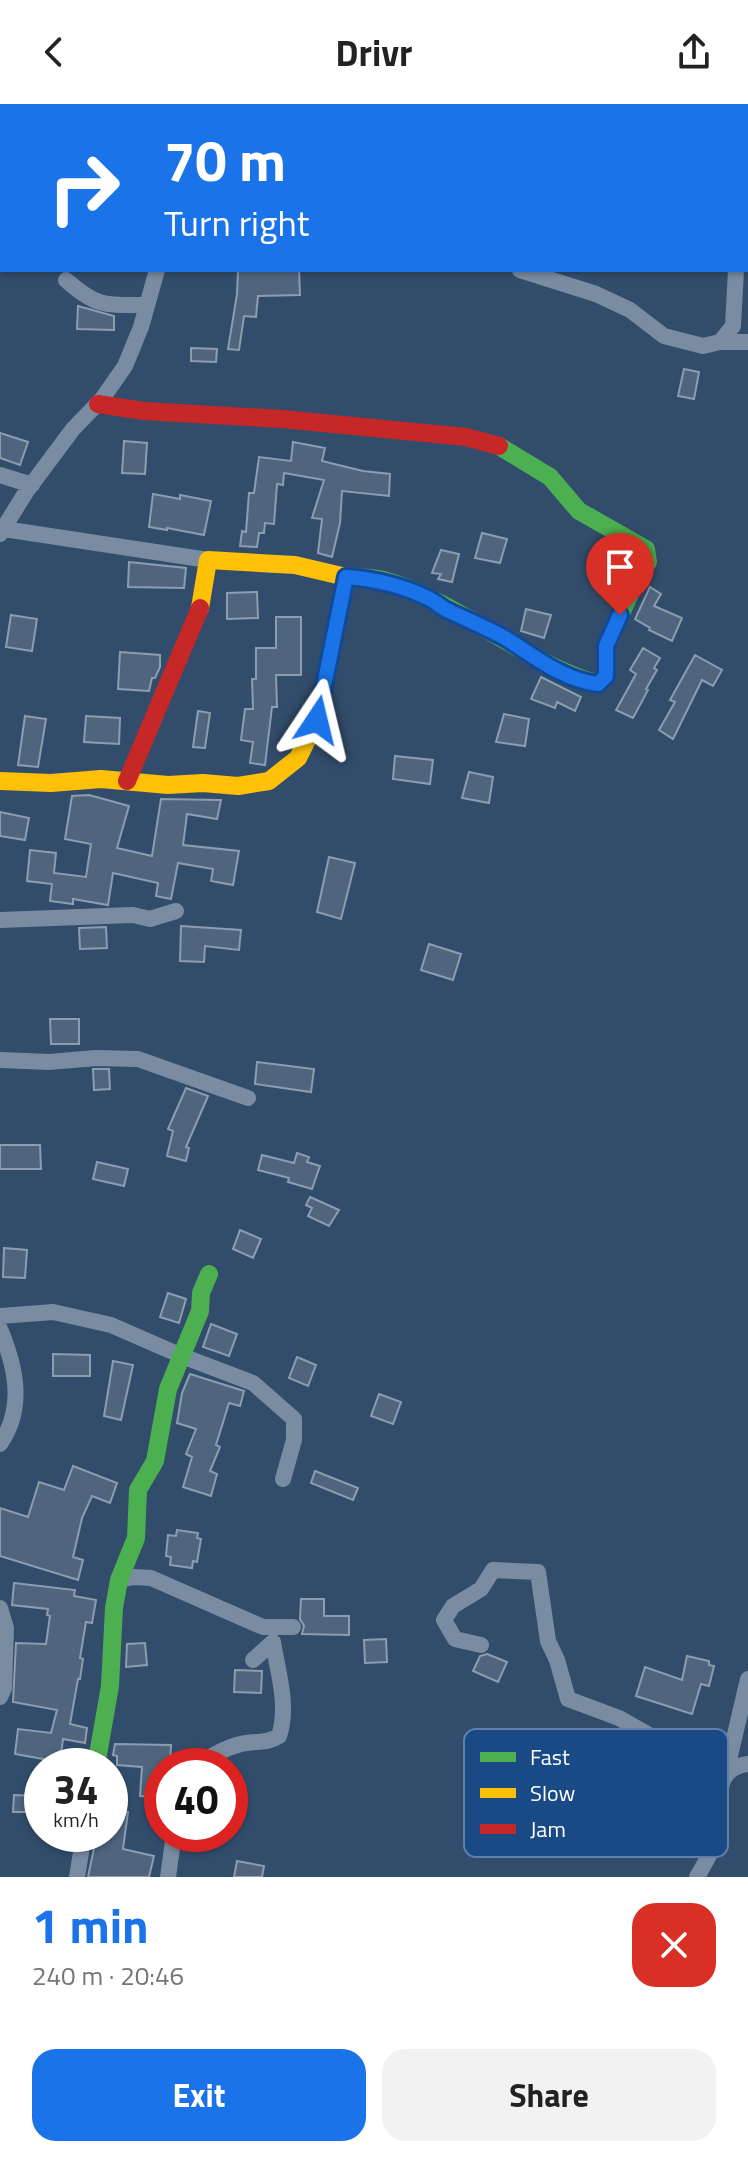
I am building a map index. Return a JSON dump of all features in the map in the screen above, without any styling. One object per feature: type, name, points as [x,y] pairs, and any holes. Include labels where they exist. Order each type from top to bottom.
[{"type":"street","points":[[98,404],[144,411],[282,419],[466,437],[495,443],[550,477],[579,511],[646,549],[648,562],[606,646],[606,676],[598,684],[567,675],[432,600],[379,579],[346,577],[327,569],[301,565],[208,560],[2,531],[73,429],[98,404],[125,366],[156,272]]},
{"type":"street","points":[[526,272],[596,294],[630,310],[664,336],[703,346],[720,342],[748,342]]},
{"type":"street","points":[[720,342],[733,326],[736,272]]},
{"type":"street","points":[[66,280],[84,296],[99,303],[147,305]]},
{"type":"street","points":[[0,475],[32,485]]},
{"type":"street","points":[[127,781],[199,614],[208,560]]},
{"type":"street","points":[[0,781],[51,783],[101,779],[168,785],[203,783],[238,786],[269,781],[298,758],[317,720],[346,577]]},
{"type":"street","points":[[0,920],[133,915],[150,919],[176,911]]},
{"type":"street","points":[[0,1060],[138,1059],[248,1098]]},
{"type":"street","points":[[99,1748],[110,1686],[114,1608],[119,1580],[136,1538],[138,1490],[155,1461],[168,1389],[200,1311],[201,1293],[209,1274]]},
{"type":"street","points":[[0,1316],[53,1312],[111,1325],[253,1383],[294,1419],[294,1440],[283,1479]]},
{"type":"street","points":[[0,1329],[17,1380],[11,1421],[0,1444]]},
{"type":"street","points":[[481,1645],[455,1639],[444,1620],[453,1606],[481,1589],[493,1570],[538,1572],[548,1641],[568,1699],[619,1718],[638,1729]]},
{"type":"street","points":[[119,1580],[151,1578],[263,1627],[293,1627]]},
{"type":"street","points":[[0,1608],[6,1628],[4,1688],[0,1697]]},
{"type":"street","points":[[228,1748],[269,1742],[279,1736],[284,1722],[273,1642],[253,1660]]},
{"type":"street","points":[[728,1765],[748,1679]]},
{"type":"street","points":[[728,1772],[736,1765],[748,1764]]},
{"type":"street","points":[[77,1877],[81,1852]]},
{"type":"street","points":[[168,1877],[171,1852]]},
{"type":"street","points":[[697,1877],[707,1857]]},
{"type":"building","points":[[238,272],[299,272],[300,295],[258,296],[256,317],[244,316],[239,350],[228,349]]},
{"type":"building","points":[[78,306],[114,316],[114,330],[77,329]]},
{"type":"building","points":[[191,348],[217,349],[216,362],[191,361]]},
{"type":"building","points":[[684,369],[699,372],[694,399],[678,396]]},
{"type":"building","points":[[0,433],[28,442],[20,465],[0,458]]},
{"type":"building","points":[[124,441],[147,443],[145,474],[122,473]]},
{"type":"building","points":[[293,442],[325,448],[322,461],[390,474],[389,496],[342,491],[340,523],[332,557],[318,553],[322,519],[312,518],[324,480],[284,473],[283,485],[277,484],[274,524],[265,523],[264,533],[259,533],[257,547],[240,546],[242,531],[246,532],[249,493],[254,493],[259,457],[291,461]]},
{"type":"building","points":[[153,494],[211,501],[204,535],[149,527]]},
{"type":"building","points":[[482,533],[507,539],[500,563],[475,558]]},
{"type":"building","points":[[441,550],[459,554],[452,582],[438,579],[441,574],[432,573]]},
{"type":"building","points":[[129,562],[186,568],[184,588],[128,587]]},
{"type":"building","points":[[650,587],[661,594],[654,606],[682,618],[672,641],[635,619]]},
{"type":"building","points":[[257,592],[258,618],[227,619],[227,593]]},
{"type":"building","points":[[526,609],[551,615],[544,638],[521,631]]},
{"type":"building","points":[[11,615],[37,619],[32,651],[6,647]]},
{"type":"building","points":[[276,617],[301,617],[301,675],[276,675],[277,707],[272,707],[265,765],[250,763],[253,742],[241,740],[245,709],[253,709],[252,679],[256,679],[256,648],[276,648]]},
{"type":"building","points":[[643,648],[660,658],[633,718],[616,710],[636,674],[630,670]]},
{"type":"building","points":[[120,652],[160,655],[160,667],[155,678],[152,678],[149,691],[118,689]]},
{"type":"building","points":[[695,655],[722,670],[713,686],[702,680],[673,739],[659,730],[675,702],[670,700]]},
{"type":"building","points":[[541,677],[581,697],[575,711],[557,702],[555,708],[531,699]]},
{"type":"building","points":[[198,711],[210,713],[205,748],[193,747]]},
{"type":"building","points":[[504,714],[529,719],[525,746],[496,742]]},
{"type":"building","points":[[25,716],[46,719],[38,767],[18,765]]},
{"type":"building","points":[[86,716],[120,718],[119,744],[84,742]]},
{"type":"building","points":[[395,756],[433,760],[430,784],[393,779]]},
{"type":"building","points":[[469,772],[493,777],[489,803],[462,798]]},
{"type":"building","points":[[89,795],[129,806],[117,848],[152,856],[161,799],[221,800],[217,819],[187,814],[183,845],[239,851],[233,885],[211,881],[213,869],[178,863],[171,899],[156,896],[158,883],[113,873],[108,905],[73,899],[73,904],[50,901],[52,884],[27,881],[30,850],[56,853],[54,873],[86,877],[91,844],[65,839],[72,796]]},
{"type":"building","points":[[0,812],[29,818],[25,840],[0,836]]},
{"type":"building","points":[[329,857],[355,863],[341,919],[317,912]]},
{"type":"building","points":[[181,926],[241,930],[239,950],[205,946],[204,962],[180,961]]},
{"type":"building","points":[[106,927],[107,948],[80,949],[79,928]]},
{"type":"building","points":[[429,944],[461,954],[453,980],[421,970]]},
{"type":"building","points":[[50,1019],[79,1019],[79,1044],[51,1044]]},
{"type":"building","points":[[257,1062],[314,1069],[311,1092],[255,1084]]},
{"type":"building","points":[[93,1069],[109,1069],[110,1089],[94,1090]]},
{"type":"building","points":[[186,1088],[208,1096],[186,1147],[189,1148],[186,1161],[167,1156],[173,1131],[168,1129]]},
{"type":"building","points":[[0,1145],[40,1145],[41,1169],[0,1169]]},
{"type":"building","points":[[297,1153],[309,1157],[307,1162],[320,1166],[312,1189],[288,1182],[289,1178],[258,1170],[262,1155],[294,1163]]},
{"type":"building","points":[[97,1162],[128,1169],[124,1186],[93,1179]]},
{"type":"building","points":[[310,1197],[339,1210],[329,1226],[308,1216],[312,1208],[306,1205]]},
{"type":"building","points":[[240,1230],[261,1239],[253,1258],[233,1249]]},
{"type":"building","points":[[4,1248],[27,1250],[25,1278],[3,1277]]},
{"type":"building","points":[[168,1293],[186,1299],[179,1323],[160,1317]]},
{"type":"building","points":[[211,1324],[237,1334],[229,1356],[203,1347]]},
{"type":"building","points":[[53,1354],[90,1355],[90,1376],[53,1376]]},
{"type":"building","points":[[297,1357],[316,1365],[308,1386],[289,1378]]},
{"type":"building","points":[[113,1361],[133,1365],[121,1420],[104,1416]]},
{"type":"building","points":[[190,1374],[244,1391],[240,1406],[229,1403],[216,1445],[220,1447],[210,1471],[217,1474],[211,1496],[183,1487],[192,1457],[186,1454],[196,1429],[177,1423],[182,1393]]},
{"type":"building","points":[[379,1394],[401,1402],[393,1424],[371,1416]]},
{"type":"building","points":[[73,1466],[117,1483],[110,1503],[92,1496],[82,1518],[73,1557],[83,1560],[78,1580],[0,1556],[0,1508],[28,1517],[39,1482],[64,1490]]},
{"type":"building","points":[[315,1471],[358,1488],[353,1500],[311,1483]]},
{"type":"building","points":[[177,1530],[198,1533],[197,1538],[201,1539],[197,1562],[193,1561],[192,1568],[170,1565],[171,1557],[166,1556],[168,1535],[176,1536]]},
{"type":"building","points":[[14,1583],[75,1590],[74,1596],[96,1600],[92,1623],[86,1622],[80,1679],[70,1724],[87,1728],[85,1743],[63,1739],[62,1748],[24,1748],[24,1756],[15,1754],[18,1729],[51,1733],[57,1710],[13,1702],[16,1643],[46,1644],[50,1616],[47,1615],[48,1609],[12,1605]]},
{"type":"building","points":[[301,1599],[324,1599],[324,1616],[349,1616],[349,1635],[302,1634]]},
{"type":"building","points":[[386,1639],[387,1662],[365,1663],[364,1640]]},
{"type":"building","points":[[145,1643],[147,1665],[126,1667],[127,1644]]},
{"type":"building","points":[[487,1654],[507,1662],[498,1682],[473,1671],[480,1656]]},
{"type":"building","points":[[687,1656],[709,1661],[709,1665],[714,1666],[709,1686],[701,1684],[692,1714],[636,1696],[645,1667],[682,1680]]},
{"type":"building","points":[[235,1670],[262,1671],[261,1693],[234,1692]]},
{"type":"building","points":[[115,1744],[171,1745],[171,1748],[144,1748],[144,1796],[140,1796],[142,1767],[128,1766],[128,1748],[114,1748]]},
{"type":"building","points":[[14,1795],[24,1795],[24,1812],[13,1812]]},
{"type":"building","points":[[128,1850],[154,1856],[149,1877],[88,1877],[93,1852]]},
{"type":"building","points":[[237,1861],[264,1866],[262,1877],[234,1877]]},
{"type":"traffic: fast","points":[[346,577],[378,579],[411,590],[543,662],[598,684],[606,676],[606,646],[648,562],[646,549],[579,511],[550,477],[499,446]]},
{"type":"traffic: fast","points":[[99,1748],[110,1686],[114,1608],[119,1580],[136,1538],[138,1490],[155,1461],[168,1389],[200,1311],[201,1293],[209,1274]]},
{"type":"traffic: slow","points":[[0,781],[51,783],[101,779],[168,785],[203,783],[238,786],[269,781],[298,758],[317,720],[346,577],[295,565],[208,560],[200,608]]},
{"type":"traffic: jam","points":[[98,404],[144,411],[282,419],[466,437],[499,446]]},
{"type":"traffic: jam","points":[[127,781],[200,608]]},
{"type":"route","points":[[317,720],[346,577],[379,579],[406,588],[471,620],[567,675],[598,684],[606,676],[606,646],[620,615]]}]
